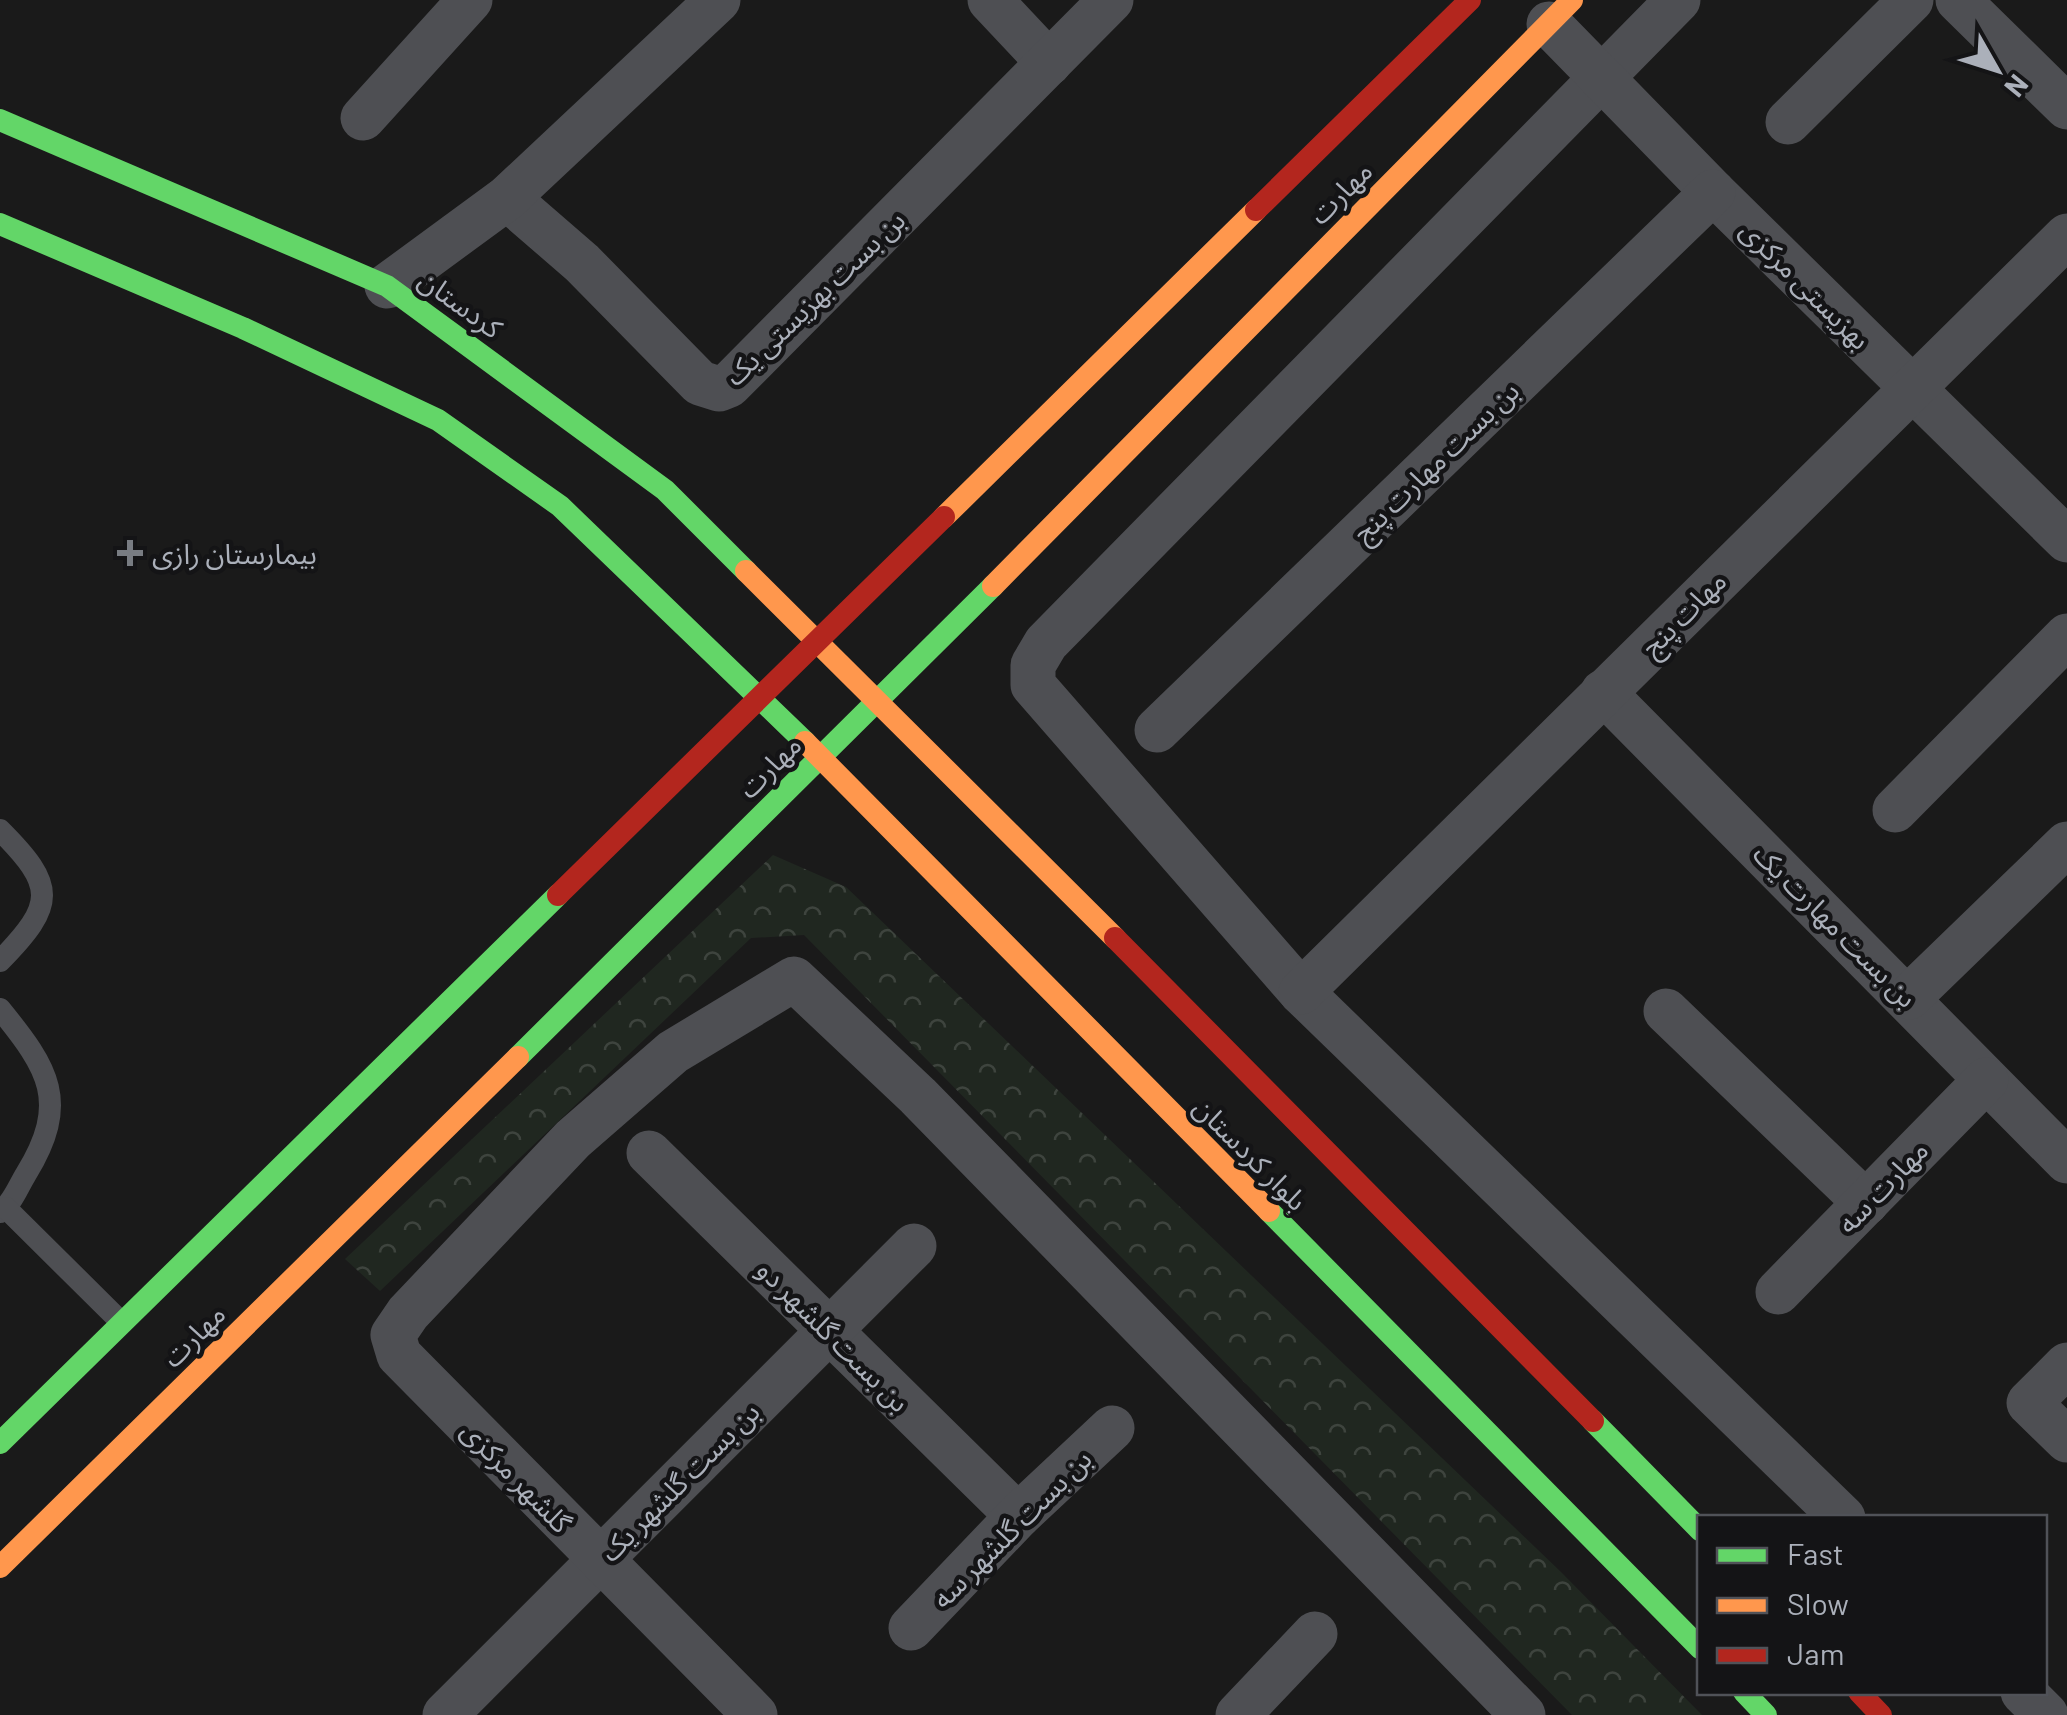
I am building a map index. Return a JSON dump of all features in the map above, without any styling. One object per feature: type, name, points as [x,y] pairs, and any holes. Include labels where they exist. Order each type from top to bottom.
[{"type":"main road","name":"مهارت","points":[[0,1443],[1470,0]]},
{"type":"main road","name":"مهارت","points":[[0,1567],[876,703],[1550,8]]},
{"type":"main road","name":"کردستان","points":[[0,120],[386,286],[665,490],[819,642]]},
{"type":"main road","points":[[0,224],[244,328],[438,420],[560,506],[761,698]]},
{"type":"main road","name":"بلوار کردستان","points":[[819,642],[876,703],[1249,1070],[1697,1527]]},
{"type":"main road","name":"بلوار کردستان","points":[[761,698],[1697,1645]]},
{"type":"main road","points":[[1747,1695],[1766,1715]]},
{"type":"main road","points":[[1861,1695],[1880,1715]]},
{"type":"street","points":[[362,118],[470,0]]},
{"type":"street","points":[[386,286],[507,198],[718,0]]},
{"type":"street","points":[[990,0],[1049,62]]},
{"type":"street","name":"بن بست بهزیستی یک","points":[[507,198],[582,264],[700,383],[719,390],[729,385],[1111,0]]},
{"type":"street","points":[[1678,0],[1046,643],[1033,665],[1033,684],[1301,992],[1840,1515]]},
{"type":"street","points":[[1788,122],[1911,0]]},
{"type":"street","points":[[1958,0],[2067,107]]},
{"type":"street","name":"بهزیستی مرکزی","points":[[1550,8],[1602,76],[1713,192],[2067,540]]},
{"type":"street","name":"بن بست مهارت پنج","points":[[1157,730],[1713,192]]},
{"type":"street","name":"مهات پنج","points":[[1301,992],[2067,236]]},
{"type":"street","points":[[1895,810],[2067,636]]},
{"type":"street","name":"بن بست مهارت یک","points":[[1602,692],[1909,997],[2067,1161]]},
{"type":"street","points":[[1909,997],[2067,844]]},
{"type":"street","name":"گلشهر مرکزی","points":[[755,1715],[398,1355],[393,1335],[408,1312],[572,1139],[673,1052],[794,979],[918,1096],[1523,1715]]},
{"type":"street","points":[[1666,1011],[1866,1203]]},
{"type":"street","name":"مهارت سه","points":[[1778,1292],[1986,1080]]},
{"type":"street","name":"بن بست گلشهر دو","points":[[649,1153],[1018,1516]]},
{"type":"street","name":"بن بست گلشهر یک","points":[[444,1715],[914,1246]]},
{"type":"street","points":[[2067,1365],[2029,1403],[2067,1440]]},
{"type":"street","name":"بن بست گلشهر سه","points":[[911,1628],[1018,1516],[1112,1428]]},
{"type":"street","points":[[1238,1715],[1315,1634]]},
{"type":"street","points":[[2026,1695],[2046,1715]]},
{"type":"lane","points":[[0,830],[32,862],[45,892],[41,912],[0,960]]},
{"type":"lane","points":[[0,1009],[37,1055],[49,1082],[52,1111],[42,1148],[3,1210],[122,1322]]},
{"type":"green space","points":[[773,855],[846,887],[1561,1572],[1702,1715],[1572,1715],[804,935],[751,938],[380,1291],[345,1259]]},
{"type":"traffic: fast","points":[[0,120],[387,286],[665,490],[746,571]]},
{"type":"traffic: fast","points":[[0,224],[243,328],[438,420],[560,506],[805,742]]},
{"type":"traffic: fast","points":[[518,1057],[993,586]]},
{"type":"traffic: fast","points":[[0,1443],[558,895]]},
{"type":"traffic: fast","points":[[1269,1211],[1697,1645]]},
{"type":"traffic: fast","points":[[1593,1421],[1697,1527]]},
{"type":"traffic: fast","points":[[1747,1695],[1766,1715]]},
{"type":"traffic: slow","points":[[993,586],[1572,0]]},
{"type":"traffic: slow","points":[[944,517],[1256,210]]},
{"type":"traffic: slow","points":[[746,571],[1115,938]]},
{"type":"traffic: slow","points":[[805,742],[1269,1211]]},
{"type":"traffic: slow","points":[[0,1567],[518,1057]]},
{"type":"traffic: jam","points":[[1256,210],[1470,0]]},
{"type":"traffic: jam","points":[[558,895],[944,517]]},
{"type":"traffic: jam","points":[[1115,938],[1593,1421]]},
{"type":"traffic: jam","points":[[1862,1695],[1881,1715]]},
{"type":"place","name":"بیمارستان رازی","points":[[130,553]]}]
